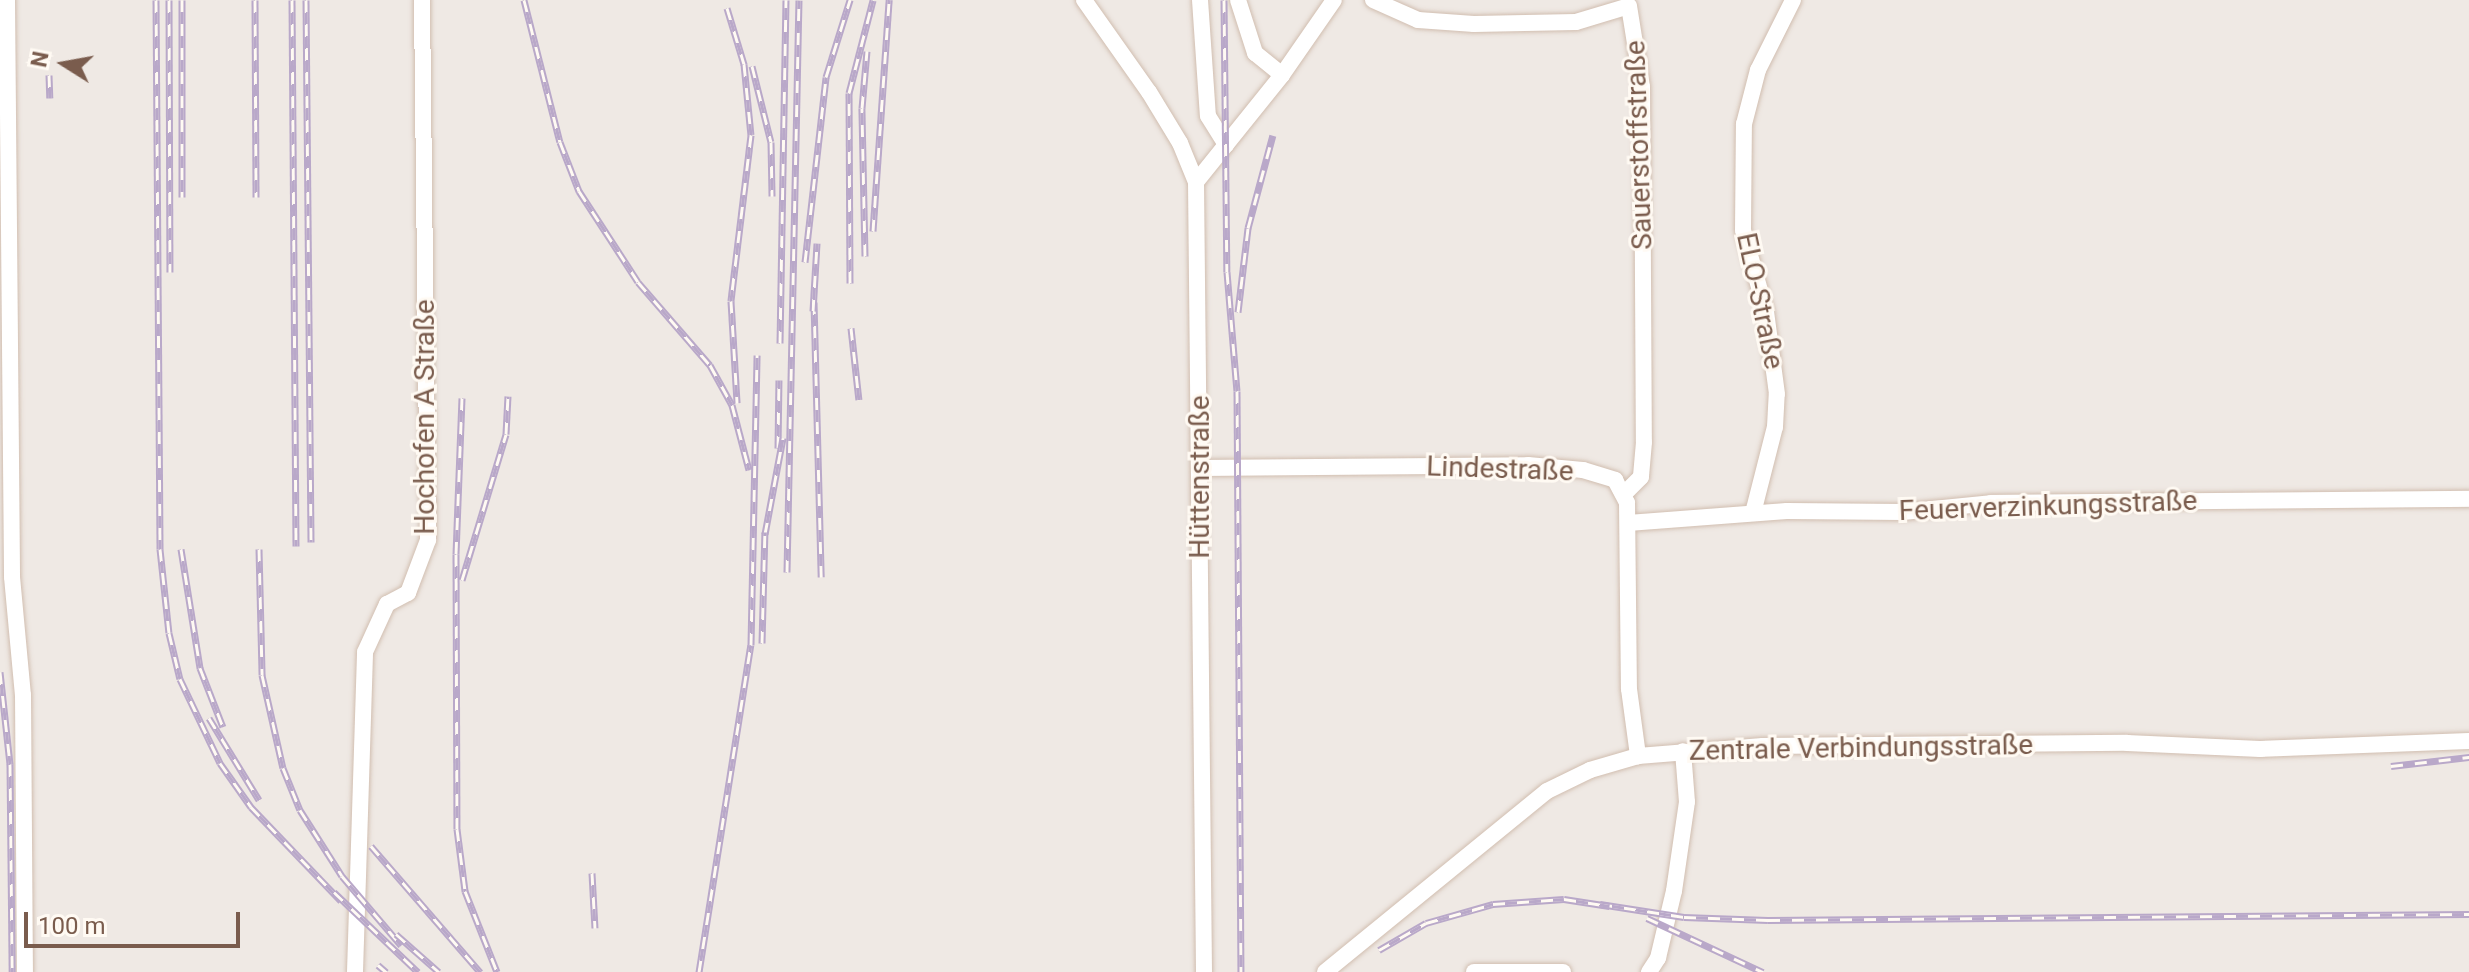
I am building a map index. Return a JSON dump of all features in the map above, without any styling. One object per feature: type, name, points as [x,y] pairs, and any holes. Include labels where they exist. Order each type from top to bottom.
[{"type":"street","points":[[7,0],[12,577],[23,695],[25,972]]},
{"type":"street","name":"Hochofen A Straße","points":[[355,972],[365,652],[387,604],[408,593],[420,572],[428,540],[422,0]]},
{"type":"street","points":[[1084,0],[1149,92],[1180,143],[1196,182],[1282,75],[1334,0]]},
{"type":"street","points":[[1200,0],[1208,116],[1226,145]]},
{"type":"street","points":[[1238,0],[1255,53],[1282,75]]},
{"type":"street","name":"Sauerstoffstraße","points":[[1373,0],[1418,20],[1474,24],[1576,22],[1629,6],[1642,87],[1644,442],[1641,477],[1625,493]]},
{"type":"street","name":"ELO-Straße","points":[[1753,513],[1775,427],[1777,394],[1768,325],[1743,230],[1744,124],[1758,70],[1793,0]]},
{"type":"street","name":"Hüttenstraße","points":[[1196,182],[1204,972]]},
{"type":"street","name":"Lindestraße","points":[[1199,468],[1559,466],[1605,475],[1625,493]]},
{"type":"street","points":[[1625,493],[1629,689],[1638,756]]},
{"type":"street","name":"Feuerverzinkungsstraße","points":[[1628,523],[1753,513],[1903,512],[1991,503],[2469,499]]},
{"type":"street","name":"Zentrale Verbindungsstraße","points":[[1325,972],[1547,791],[1590,770],[1638,756],[1683,751],[2113,743],[2386,747],[2469,741]]},
{"type":"street","points":[[1649,972],[1658,958],[1677,877],[1687,802],[1683,751]]},
{"type":"street","points":[[1474,972],[1563,972]]},
{"type":"shaded area","points":[[0,0],[2469,0],[2469,972],[0,972]]},
{"type":"railway","points":[[156,0],[160,549],[169,633],[180,679],[220,763],[251,807],[341,901]]},
{"type":"railway","points":[[169,0],[170,272]]},
{"type":"railway","points":[[182,0],[182,197]]},
{"type":"railway","points":[[255,0],[256,197]]},
{"type":"railway","points":[[292,0],[296,546]]},
{"type":"railway","points":[[306,0],[311,542]]},
{"type":"railway","points":[[524,0],[560,142],[579,191],[638,282],[710,365],[732,405],[749,470]]},
{"type":"railway","points":[[780,343],[786,0]]},
{"type":"railway","points":[[787,572],[799,0]]},
{"type":"railway","points":[[805,262],[826,77],[850,0]]},
{"type":"railway","points":[[850,283],[849,93],[873,0]]},
{"type":"railway","points":[[873,231],[889,0]]},
{"type":"railway","points":[[1224,0],[1227,272],[1237,391],[1241,972]]},
{"type":"railway","points":[[727,8],[744,64],[751,135],[731,301],[737,403]]},
{"type":"railway","points":[[865,256],[862,108],[867,51]]},
{"type":"railway","points":[[752,66],[771,142],[772,196]]},
{"type":"railway","points":[[49,75],[50,98]]},
{"type":"railway","points":[[1238,312],[1248,228],[1273,135]]},
{"type":"railway","points":[[813,311],[817,243]]},
{"type":"railway","points":[[814,302],[821,577]]},
{"type":"railway","points":[[851,328],[859,400]]},
{"type":"railway","points":[[699,972],[751,645],[757,355]]},
{"type":"railway","points":[[778,448],[779,380]]},
{"type":"railway","points":[[462,580],[506,434],[508,396]]},
{"type":"railway","points":[[462,398],[456,554],[457,829],[465,891],[497,972]]},
{"type":"railway","points":[[765,534],[783,438]]},
{"type":"railway","points":[[762,643],[765,532]]},
{"type":"railway","points":[[181,549],[200,668],[223,727]]},
{"type":"railway","points":[[259,549],[262,675],[283,768],[300,810],[342,876],[401,945]]},
{"type":"railway","points":[[0,672],[10,764],[12,972]]},
{"type":"railway","points":[[209,718],[259,800]]},
{"type":"railway","points":[[2391,766],[2469,757]]},
{"type":"railway","points":[[371,846],[480,972]]},
{"type":"railway","points":[[592,873],[595,928]]},
{"type":"railway","points":[[334,892],[418,972]]},
{"type":"railway","points":[[1379,950],[1426,923],[1493,904],[1564,899],[1609,906]]},
{"type":"railway","points":[[1600,904],[1684,917],[1768,920],[2469,914]]},
{"type":"railway","points":[[1647,918],[1763,972]]},
{"type":"railway","points":[[396,934],[439,972]]},
{"type":"railway","points":[[378,965],[386,972]]}]
